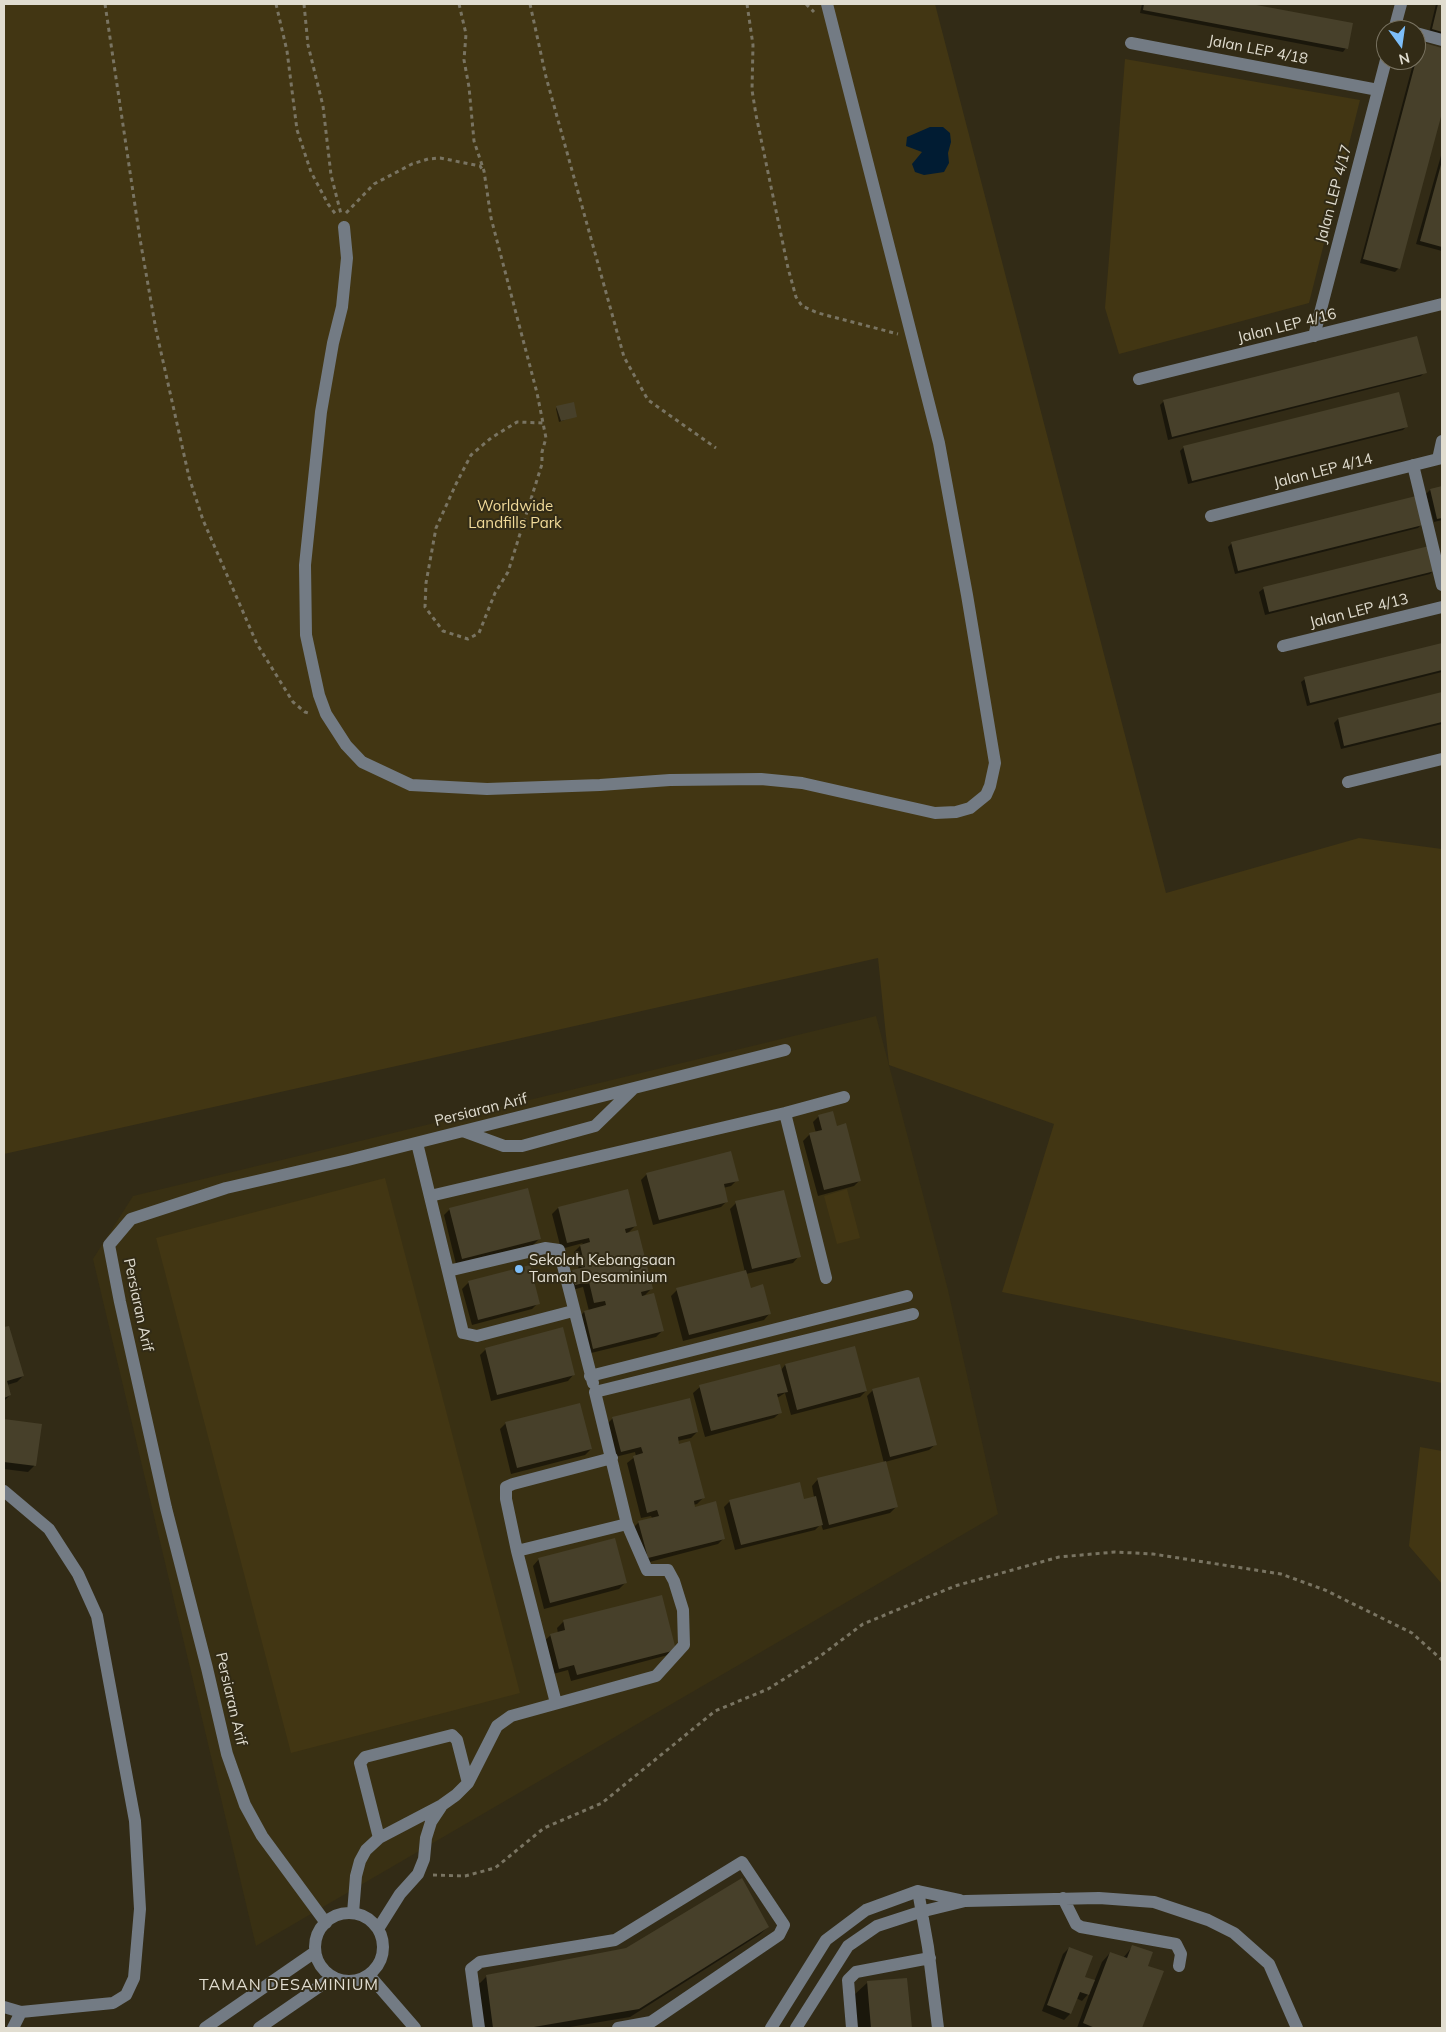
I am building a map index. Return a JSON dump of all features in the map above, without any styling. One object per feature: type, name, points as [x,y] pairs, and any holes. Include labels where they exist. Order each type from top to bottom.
[{"type":"street","points":[[344,227],[346,258],[342,308],[333,343],[321,412],[305,565],[306,636],[319,695],[326,714],[346,745],[362,762],[411,785],[487,789],[600,786],[670,780],[761,779],[802,783],[935,814],[956,812],[970,808],[986,794],[990,786],[995,763],[994,750],[939,443],[827,4]]},
{"type":"street","points":[[1399,20],[1401,4]]},
{"type":"street","points":[[1426,36],[1442,40]]},
{"type":"street","name":"Jalan LEP 4/18","points":[[1131,43],[1378,90]]},
{"type":"street","name":"Jalan LEP 4/17","points":[[1314,336],[1383,70]]},
{"type":"street","name":"Jalan LEP 4/16","points":[[1139,379],[1442,304]]},
{"type":"street","points":[[1440,458],[1442,441]]},
{"type":"street","name":"Jalan LEP 4/14","points":[[1211,516],[1440,458]]},
{"type":"street","points":[[1413,465],[1442,585]]},
{"type":"street","name":"Jalan LEP 4/13","points":[[1283,646],[1442,607]]},
{"type":"street","points":[[1348,782],[1442,760]]},
{"type":"street","name":"Persiaran Arif","points":[[326,1922],[262,1836],[246,1805],[227,1754],[166,1508],[109,1245],[131,1219],[226,1188],[785,1050]]},
{"type":"street","points":[[463,1131],[504,1146],[522,1146],[595,1126],[634,1088]]},
{"type":"street","points":[[430,1196],[784,1113],[844,1097]]},
{"type":"street","points":[[784,1113],[826,1278]]},
{"type":"street","points":[[417,1142],[463,1333],[477,1336],[574,1311]]},
{"type":"street","points":[[353,1913],[356,1876],[360,1861],[366,1850],[379,1838],[442,1805],[468,1783],[497,1726],[511,1716],[656,1676],[684,1645],[683,1610],[674,1581],[668,1570],[647,1570],[627,1524],[559,1250],[545,1248],[448,1270]]},
{"type":"street","points":[[590,1376],[907,1296]]},
{"type":"street","points":[[595,1392],[913,1314]]},
{"type":"street","points":[[556,1703],[518,1551],[506,1499],[506,1487],[612,1458]]},
{"type":"street","points":[[4,1491],[49,1529],[78,1574],[98,1616],[135,1821],[140,1909],[134,1978],[126,1995],[113,2004],[21,2012],[4,2006]]},
{"type":"street","points":[[518,1551],[627,1524]]},
{"type":"street","points":[[379,1838],[360,1764],[365,1758],[452,1735],[457,1740],[468,1783]]},
{"type":"street","points":[[378,1928],[400,1894],[418,1874],[424,1859],[426,1838],[431,1822],[442,1805]]},
{"type":"street","points":[[479,2028],[470,1969],[480,1962],[614,1940],[742,1862],[784,1925],[779,1935],[652,2025],[618,2028]]},
{"type":"street","points":[[918,1891],[920,1912],[930,1958],[938,2028]]},
{"type":"street","points":[[771,2028],[826,1940],[866,1910],[918,1891],[965,1901]]},
{"type":"street","points":[[1063,1898],[1076,1924],[1082,1927],[1176,1944],[1181,1954],[1179,1966]]},
{"type":"street","points":[[796,2028],[848,1946],[877,1926],[920,1912],[965,1901],[1063,1898],[1099,1898],[1154,1902],[1208,1920],[1234,1933],[1269,1964],[1297,2028]]},
{"type":"street","points":[[353,1913],[372,1921],[378,1928],[383,1943],[382,1959],[377,1968],[369,1975],[351,1981],[333,1977],[325,1971],[318,1962],[315,1952],[317,1936],[326,1922],[334,1917],[353,1913]]},
{"type":"street","points":[[205,2028],[315,1952]]},
{"type":"street","points":[[852,2028],[848,1980],[856,1972],[930,1958]]},
{"type":"street","points":[[369,1975],[415,2028]]},
{"type":"street","points":[[259,2028],[333,1977]]},
{"type":"street","points":[[13,2028],[21,2012]]},
{"type":"path","points":[[105,4],[154,321],[189,477],[203,520],[257,644],[293,702],[305,712],[314,715],[326,714]]},
{"type":"path","points":[[276,4],[287,51],[298,130],[311,172],[328,204],[344,227]]},
{"type":"path","points":[[304,4],[308,45],[323,106],[331,175],[342,216],[350,211],[374,184],[412,164],[428,159],[440,158],[480,166],[484,171]]},
{"type":"path","points":[[459,4],[466,34],[464,60],[469,87],[474,141],[484,171],[491,218],[543,423],[546,438],[542,452],[542,464],[508,572],[495,593],[479,633],[468,639],[443,630],[424,607],[426,583],[436,528],[456,484],[471,455],[491,438],[518,422],[543,423]]},
{"type":"path","points":[[530,4],[546,77],[624,357],[648,400],[716,448]]},
{"type":"path","points":[[747,4],[753,45],[752,90],[756,115],[788,268],[796,297],[802,306],[818,313],[912,338]]},
{"type":"path","points":[[418,1874],[465,1876],[496,1868],[544,1828],[602,1803],[715,1712],[768,1689],[819,1657],[863,1624],[955,1586],[1059,1557],[1115,1552],[1153,1554],[1281,1574],[1325,1590],[1412,1633],[1442,1660]]},
{"type":"shaded area","points":[[876,1016],[948,1290],[998,1514],[256,1946],[93,1259],[133,1196]]},
{"type":"green space","name":"Worldwide Landfills Park","points":[[4,4],[935,4],[1166,893],[1359,838],[1442,849],[1442,1383],[1002,1292],[1054,1124],[889,1065],[878,958],[4,1154]]},
{"type":"green space","points":[[1125,59],[1360,100],[1309,303],[1119,354],[1105,308]]},
{"type":"green space","points":[[385,1178],[520,1693],[291,1753],[156,1238]]},
{"type":"green space","points":[[847,1189],[860,1238],[837,1244],[824,1196]]},
{"type":"green space","points":[[1420,1447],[1442,1451],[1442,1584],[1409,1546]]},
{"type":"water","points":[[930,127],[943,127],[950,133],[949,163],[944,172],[924,175],[915,172],[912,164],[922,152],[906,146],[907,137]]},
{"type":"building","points":[[1144,4],[1251,4],[1353,23],[1348,49],[1143,10]]},
{"type":"building","points":[[1438,4],[1442,4],[1442,32],[1432,29]]},
{"type":"building","points":[[1426,43],[1442,48],[1442,113],[1400,269],[1363,259],[1414,70],[1426,70]]},
{"type":"building","points":[[1442,161],[1442,247],[1420,241]]},
{"type":"building","points":[[1417,336],[1427,373],[1172,437],[1163,400]]},
{"type":"building","points":[[1399,392],[1408,427],[1192,481],[1183,446]]},
{"type":"building","points":[[574,402],[577,417],[561,421],[556,406]]},
{"type":"building","points":[[1442,486],[1442,518],[1437,519],[1430,489]]},
{"type":"building","points":[[1416,496],[1423,525],[1238,571],[1231,542]]},
{"type":"building","points":[[1429,546],[1435,571],[1269,612],[1263,587]]},
{"type":"building","points":[[1442,643],[1442,670],[1310,703],[1304,677]]},
{"type":"building","points":[[1442,692],[1442,722],[1344,746],[1338,718]]},
{"type":"building","points":[[833,1111],[837,1126],[846,1123],[861,1181],[824,1190],[809,1133],[822,1130],[818,1115]]},
{"type":"building","points":[[731,1151],[739,1181],[724,1184],[728,1202],[659,1220],[646,1173]]},
{"type":"building","points":[[528,1188],[541,1239],[462,1259],[449,1208]]},
{"type":"building","points":[[628,1189],[637,1226],[625,1229],[626,1233],[638,1230],[653,1289],[641,1292],[642,1296],[654,1293],[664,1331],[593,1349],[584,1311],[606,1305],[605,1301],[594,1303],[589,1282],[575,1285],[572,1270],[585,1267],[580,1245],[590,1242],[589,1238],[567,1243],[558,1207]]},
{"type":"building","points":[[784,1190],[801,1257],[752,1269],[735,1201]]},
{"type":"building","points":[[530,1265],[540,1304],[478,1320],[468,1281]]},
{"type":"building","points":[[746,1270],[751,1288],[763,1284],[771,1314],[689,1335],[676,1288]]},
{"type":"building","points":[[9,1326],[24,1376],[7,1381],[11,1395],[4,1398],[4,1327]]},
{"type":"building","points":[[563,1327],[575,1375],[497,1395],[485,1348]]},
{"type":"building","points":[[855,1346],[867,1391],[797,1410],[785,1364]]},
{"type":"building","points":[[780,1364],[788,1392],[777,1394],[782,1413],[711,1431],[699,1385]]},
{"type":"building","points":[[919,1377],[937,1445],[890,1457],[872,1389]]},
{"type":"building","points":[[690,1398],[698,1432],[678,1437],[679,1444],[690,1441],[705,1498],[694,1501],[695,1507],[716,1501],[725,1539],[648,1558],[638,1521],[659,1516],[657,1510],[647,1513],[633,1456],[643,1453],[641,1447],[621,1452],[612,1417]]},
{"type":"building","points":[[580,1403],[592,1449],[517,1468],[505,1422]]},
{"type":"building","points":[[4,1419],[42,1424],[36,1466],[4,1462]]},
{"type":"building","points":[[886,1461],[898,1507],[829,1525],[817,1478]]},
{"type":"building","points":[[800,1482],[804,1499],[816,1496],[823,1525],[741,1545],[729,1500]]},
{"type":"building","points":[[615,1538],[627,1583],[550,1603],[538,1558]]},
{"type":"building","points":[[662,1595],[676,1650],[577,1675],[574,1665],[559,1669],[550,1634],[565,1630],[563,1620]]},
{"type":"building","points":[[742,1878],[769,1927],[639,2009],[528,2028],[493,2028],[486,1975],[626,1948]]},
{"type":"building","points":[[1132,1945],[1153,1952],[1148,1966],[1164,1971],[1142,2028],[1095,2028],[1083,2023],[1110,1952],[1127,1958]]},
{"type":"building","points":[[1069,1947],[1093,1956],[1085,1977],[1095,1980],[1089,1995],[1080,1992],[1071,2014],[1047,2005]]},
{"type":"building","points":[[907,1978],[912,2028],[871,2028],[867,1981]]},
{"type":"place","name":"Sekolah Kebangsaan Taman Desaminium","points":[[519,1269]]},
{"type":"district","name":"TAMAN DESAMINIUM","points":[[289,1985]]}]
